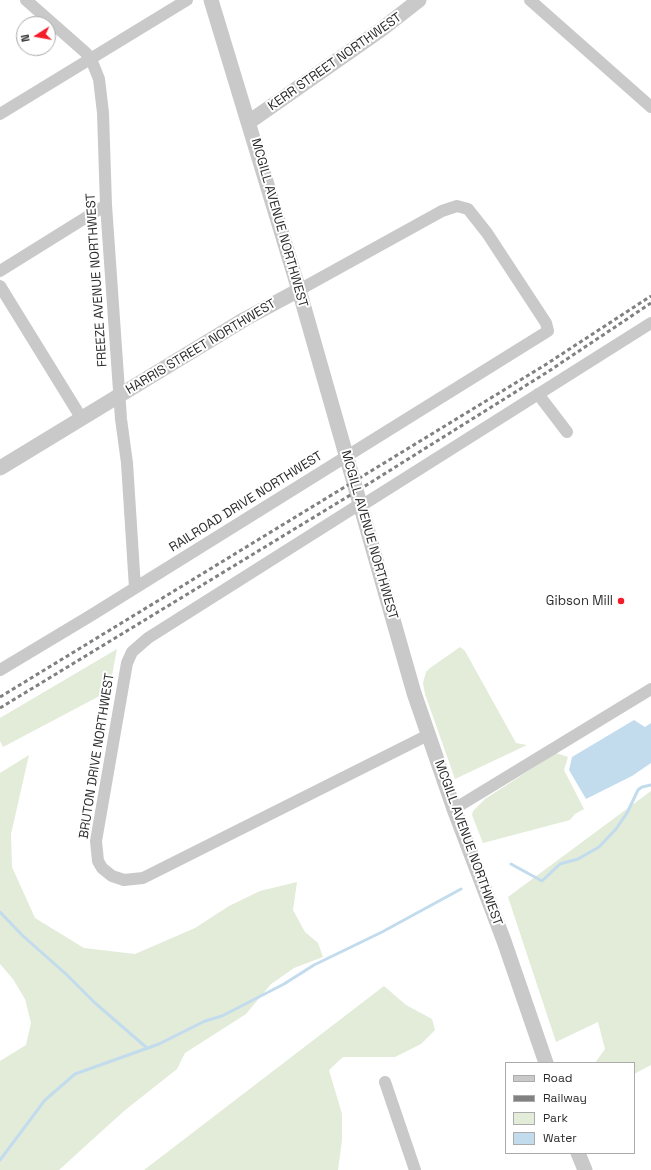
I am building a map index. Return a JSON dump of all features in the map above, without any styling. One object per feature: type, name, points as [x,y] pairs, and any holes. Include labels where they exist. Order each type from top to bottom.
[{"type":"street","name":"FREEZE AVENUE NORTHWEST","points":[[26,0],[91,59],[99,79],[103,114],[106,205],[119,396],[127,463],[135,588]]},
{"type":"street","points":[[0,114],[187,0]]},
{"type":"street","name":"MCGILL AVENUE NORTHWEST","points":[[211,0],[250,122],[347,455],[414,693],[454,809],[504,941],[546,1062]]},
{"type":"street","name":"KERR STREET NORTHWEST","points":[[250,122],[382,29],[419,0]]},
{"type":"street","points":[[530,0],[651,107]]},
{"type":"street","points":[[0,271],[106,205]]},
{"type":"street","name":"HARRIS STREET NORTHWEST","points":[[0,468],[245,319],[442,211],[457,206],[468,209],[483,227],[546,323],[548,331]]},
{"type":"street","points":[[0,286],[82,419]]},
{"type":"street","name":"BRUTON DRIVE NORTHWEST","points":[[428,735],[143,878],[124,880],[112,876],[102,868],[98,861],[96,840],[127,663],[132,652],[148,638],[651,323]]},
{"type":"street","name":"RAILROAD DRIVE NORTHWEST","points":[[0,670],[135,588],[548,331]]},
{"type":"street","points":[[538,394],[567,432]]},
{"type":"street","points":[[454,809],[651,689]]},
{"type":"street","points":[[386,1082],[415,1170]]},
{"type":"street","points":[[578,1154],[585,1170]]},
{"type":"green space","points":[[460,647],[465,651],[516,743],[527,745],[455,779],[425,694],[423,683],[426,672],[430,668]]},
{"type":"green space","points":[[117,649],[109,691],[3,747],[0,741],[0,718]]},
{"type":"green space","points":[[556,753],[568,757],[564,770],[584,809],[575,814],[570,820],[483,843],[472,815],[473,811],[485,799]]},
{"type":"green space","points":[[29,755],[11,834],[12,867],[35,918],[84,948],[135,954],[195,928],[229,906],[260,891],[297,882],[293,910],[305,932],[318,943],[323,957],[294,968],[271,984],[246,1014],[185,1053],[177,1069],[124,1111],[59,1170],[0,1170],[0,1061],[26,1045],[31,1023],[25,999],[13,979],[0,964],[0,773]]},
{"type":"green space","points":[[651,791],[651,1065],[635,1073],[635,1062],[596,1062],[605,1049],[598,1022],[556,1042],[508,897]]},
{"type":"green space","points":[[384,986],[406,1005],[432,1019],[435,1030],[421,1044],[395,1057],[343,1057],[329,1070],[342,1114],[342,1140],[338,1170],[144,1170]]},
{"type":"water","points":[[634,720],[645,727],[651,723],[651,763],[632,776],[586,799],[569,770],[572,757]]},
{"type":"waterway","points":[[511,864],[542,881],[560,864],[578,859],[599,847],[616,829],[627,813],[638,790],[642,787],[651,785]]},
{"type":"waterway","points":[[0,1160],[45,1100],[75,1074],[159,1044],[205,1021],[222,1016],[284,984],[314,965],[382,932],[461,889]]},
{"type":"waterway","points":[[0,912],[23,936],[66,974],[95,1003],[147,1048]]},
{"type":"railway","points":[[0,697],[545,365],[651,296]]},
{"type":"railway","points":[[0,708],[357,491],[549,371],[651,303]]},
{"type":"place","name":"Gibson Mill","points":[[621,601]]}]
